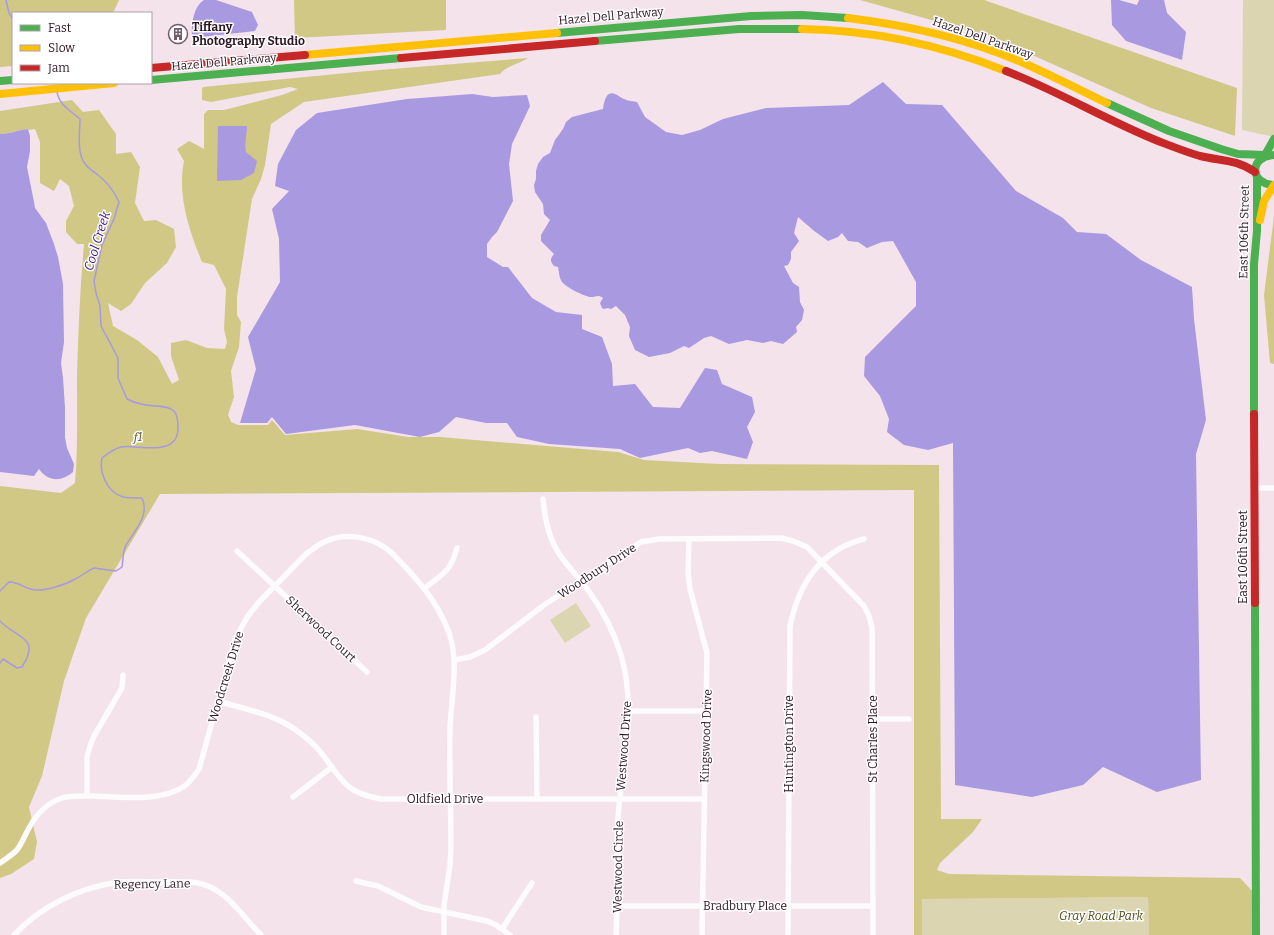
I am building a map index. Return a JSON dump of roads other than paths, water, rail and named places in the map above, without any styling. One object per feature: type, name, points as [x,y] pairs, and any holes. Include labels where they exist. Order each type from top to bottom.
[{"type":"main road","name":"Hazel Dell Parkway","points":[[152,68],[741,17],[794,15],[836,17],[924,30],[965,42],[1016,61],[1138,119],[1174,133],[1237,154],[1274,155]]},
{"type":"main road","name":"Hazel Dell Parkway","points":[[152,80],[739,29],[806,28],[849,31],[908,40],[968,56],[1019,76],[1153,139],[1201,156],[1242,163],[1256,175],[1263,184],[1274,185]]},
{"type":"main road","points":[[0,81],[12,80]]},
{"type":"main road","points":[[0,94],[103,84]]},
{"type":"main road","points":[[1256,175],[1257,162],[1265,155],[1274,139]]},
{"type":"main road","name":"East 106th Street","points":[[1256,175],[1257,230],[1254,264],[1256,935]]},
{"type":"main road","points":[[1257,230],[1264,201],[1274,185]]},
{"type":"street","points":[[1255,488],[1274,488]]},
{"type":"street","name":"Westwood Drive","points":[[543,498],[547,525],[552,541],[562,559],[598,604],[616,639],[622,657],[626,676],[628,711],[620,799]]},
{"type":"street","name":"Woodcreek Drive","points":[[0,863],[11,856],[18,848],[36,816],[47,806],[62,798],[87,796],[153,797],[165,795],[184,787],[199,769],[235,640],[248,616],[306,554],[315,547],[331,539],[349,536],[362,537],[376,542],[389,550],[425,588],[437,607],[448,632],[454,660],[451,718],[450,864],[444,912],[444,935]]},
{"type":"street","name":"Woodbury Drive","points":[[454,660],[470,657],[485,650],[534,612],[641,542],[659,539],[788,539],[807,547],[822,562]]},
{"type":"street","name":"Kingswood Drive","points":[[688,539],[688,573],[690,589],[707,653],[702,935]]},
{"type":"street","name":"Huntington Drive","points":[[788,935],[790,626],[793,612],[804,585],[812,572],[828,555],[852,542],[864,539]]},
{"type":"street","points":[[425,588],[449,569],[453,562],[457,548]]},
{"type":"street","name":"Sherwood Court","points":[[237,551],[367,672]]},
{"type":"street","name":"St Charles Place","points":[[822,562],[864,606],[869,616],[872,628],[873,935]]},
{"type":"street","points":[[87,796],[87,757],[90,746],[94,736],[122,688],[123,674]]},
{"type":"street","name":"Oldfield Drive","points":[[218,701],[267,715],[290,726],[314,745],[350,787],[362,794],[374,798],[704,799]]},
{"type":"street","points":[[628,711],[707,711]]},
{"type":"street","points":[[536,717],[537,799]]},
{"type":"street","points":[[873,719],[908,719]]},
{"type":"street","points":[[293,797],[332,767]]},
{"type":"street","name":"Westwood Circle","points":[[616,935],[617,829],[620,799]]},
{"type":"street","name":"Regency Lane","points":[[14,935],[37,914],[69,896],[109,884],[122,882],[189,882],[208,886],[223,894],[261,935]]},
{"type":"street","points":[[356,882],[372,884],[421,906],[475,918],[496,925],[510,935]]},
{"type":"street","points":[[502,929],[532,883]]},
{"type":"street","name":"Bradbury Place","points":[[617,906],[873,906]]},
{"type":"waterway","name":"Cool Creek","points":[[6,0],[9,13],[12,18]]},
{"type":"waterway","name":"Cool Creek","points":[[0,591],[9,582],[16,583],[32,590],[40,590],[67,583],[94,568],[116,571],[122,567],[125,547],[143,517],[144,505],[142,498],[123,497],[117,495],[113,491],[103,476],[101,464],[102,458],[113,450],[121,447],[164,447],[171,444],[176,438],[178,429],[177,417],[174,411],[167,407],[145,405],[135,403],[127,399],[118,378],[118,358],[101,326],[100,306],[94,281],[102,245],[114,219],[119,202],[107,184],[89,168],[83,160],[79,143],[80,119],[60,101],[57,92]]},
{"type":"waterway","name":"Cool Creek","points":[[0,621],[24,639],[28,643],[29,649],[22,667],[17,668],[3,659],[0,663]]},
{"type":"place","name":"Tiffany Photography Studio","points":[[178,34]]},
{"type":"park label","name":"f1","points":[[138,437]]},
{"type":"park label","name":"Gray Road Park","points":[[1101,916]]}]
